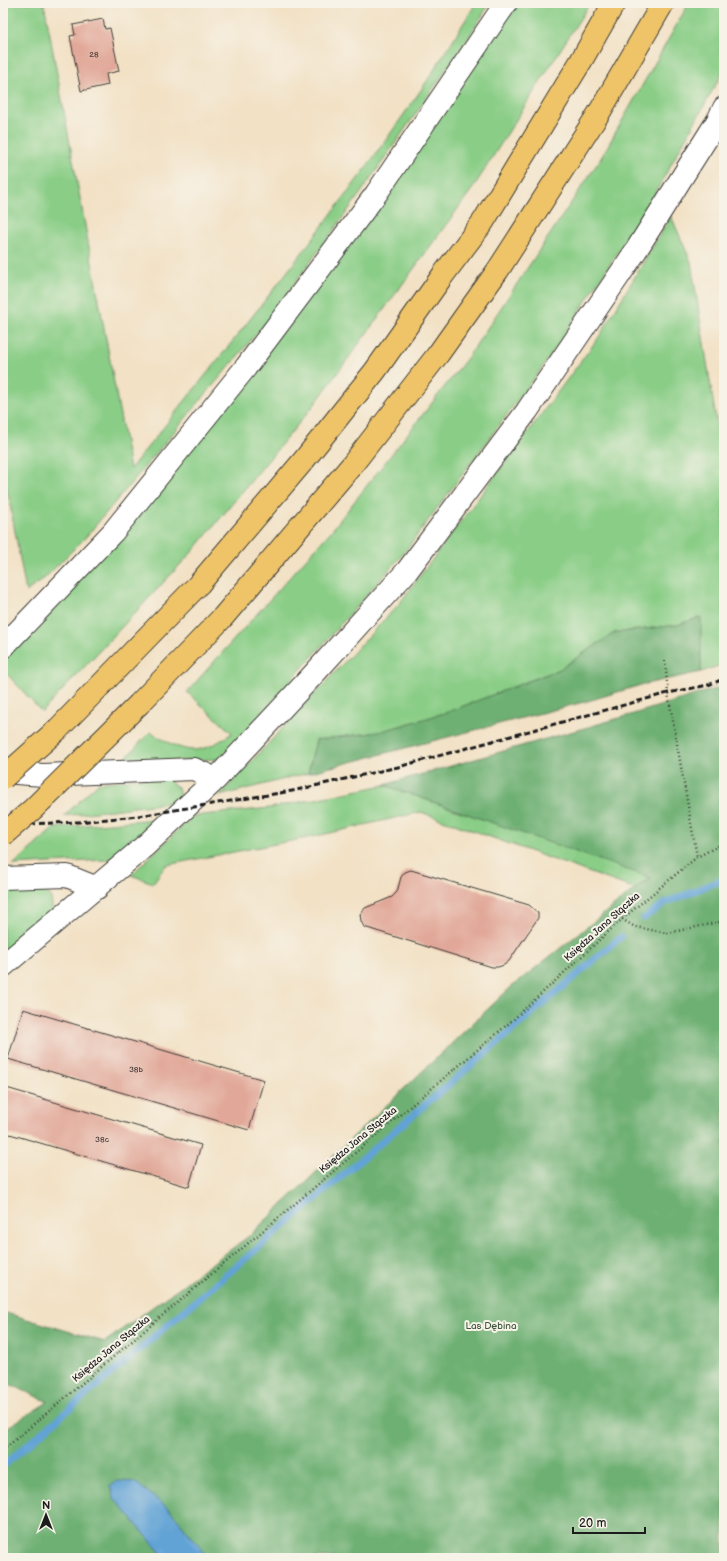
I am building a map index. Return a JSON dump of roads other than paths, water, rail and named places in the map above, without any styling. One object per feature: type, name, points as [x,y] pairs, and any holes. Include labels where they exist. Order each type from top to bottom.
[{"type":"main road","points":[[3,778],[58,729],[199,584],[304,460],[375,371],[443,275],[483,222],[577,68],[614,3]]},
{"type":"main road","points":[[3,835],[33,809],[139,704],[223,617],[352,465],[439,353],[498,270],[586,133],[663,3]]},
{"type":"street","points":[[3,647],[113,532],[246,368],[376,194],[506,3]]},
{"type":"street","points":[[3,966],[146,845],[216,779],[307,682],[407,571],[527,411],[635,252],[718,120],[724,108]]},
{"type":"street","points":[[3,772],[43,775],[194,769],[216,779]]},
{"type":"street","points":[[3,878],[67,876],[97,888]]},
{"type":"water","points":[[116,1481],[135,1482],[169,1509],[205,1553],[207,1558],[165,1558],[114,1498],[110,1485]]},
{"type":"waterway","points":[[644,918],[665,903],[724,879]]},
{"type":"waterway","points":[[3,1466],[621,937]]},
{"type":"railway","points":[[3,825],[78,822],[138,816],[292,791],[398,767],[668,693],[708,685],[724,679]]},
{"type":"park label","name":"Las Dębina","points":[[491,1326]]}]
